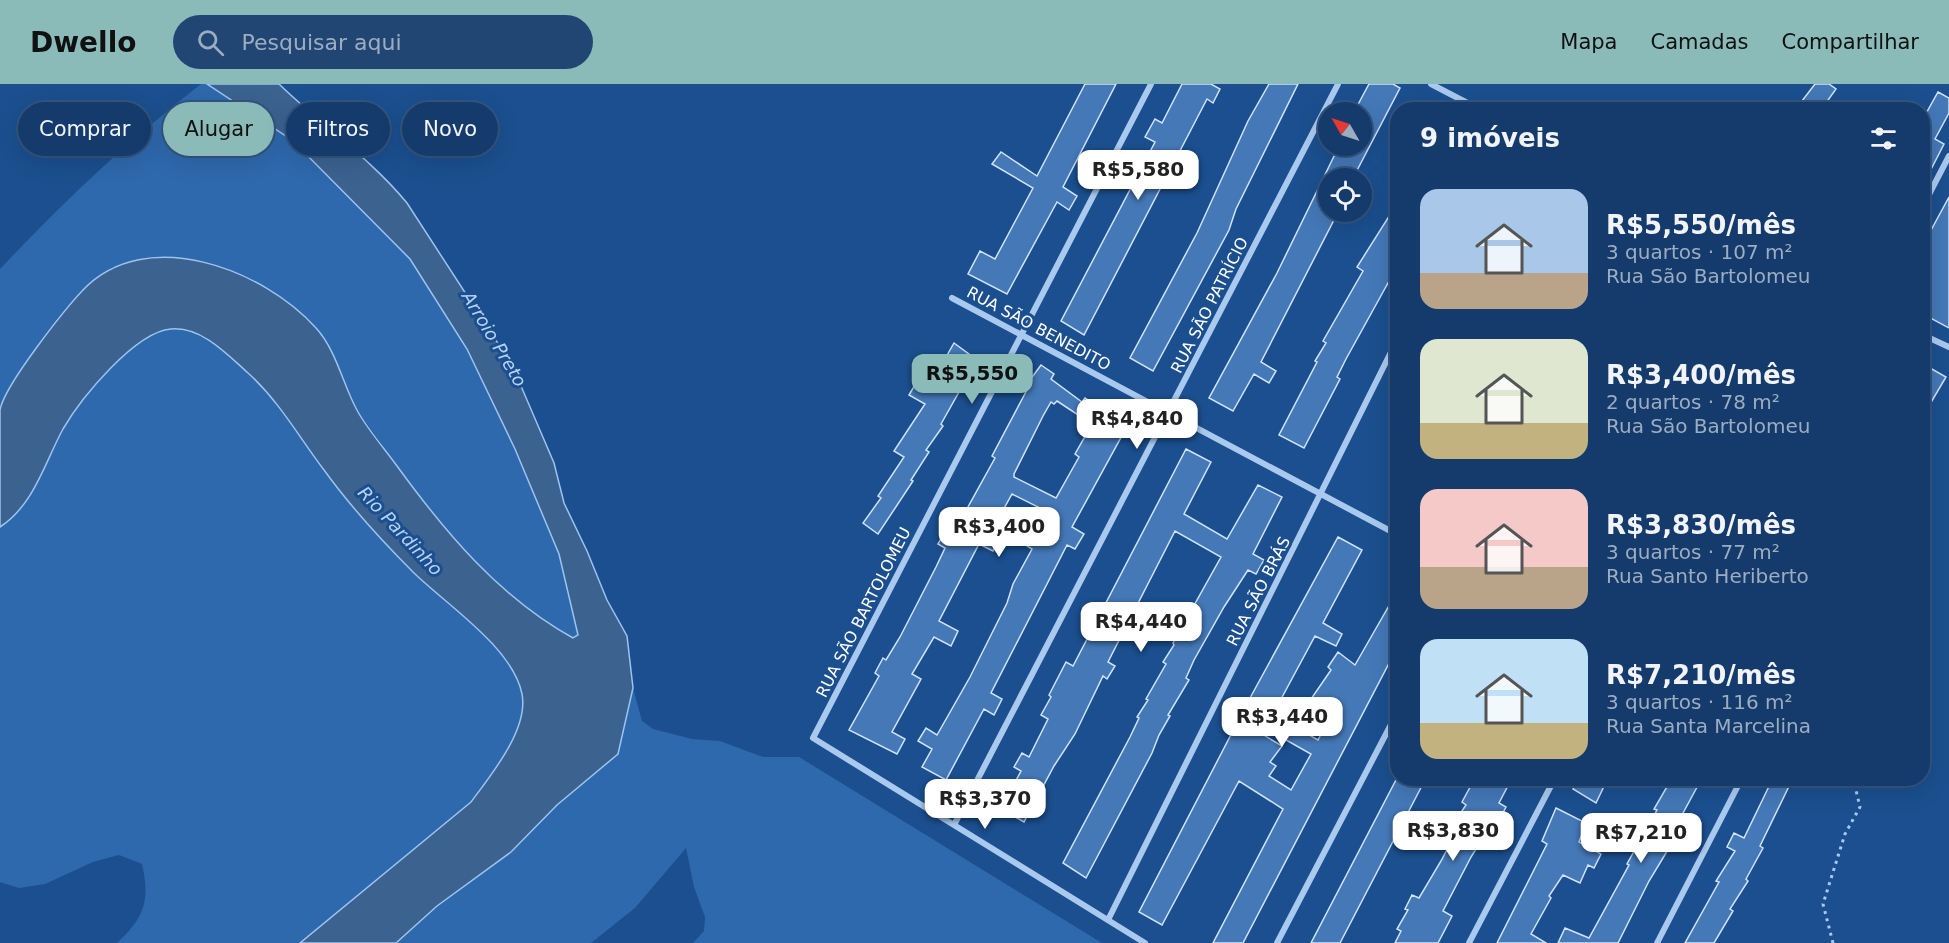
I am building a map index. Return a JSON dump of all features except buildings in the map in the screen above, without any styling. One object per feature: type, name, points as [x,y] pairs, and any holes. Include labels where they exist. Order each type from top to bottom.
[{"type":"street","name":"RUA SÃO BARTOLOMEU","points":[[954,825],[813,738],[1151,84]]},
{"type":"street","name":"RUA SÃO PATRÍCIO","points":[[954,825],[1338,84]]},
{"type":"street","points":[[1431,84],[1466,102]]},
{"type":"street","points":[[1930,193],[1949,156]]},
{"type":"street","name":"RUA SÃO BENEDITO","points":[[952,298],[1390,531]]},
{"type":"street","points":[[1930,338],[1949,347]]},
{"type":"street","name":"RUA SÃO BRÁS","points":[[1108,920],[1390,354]]},
{"type":"street","points":[[1277,943],[1390,726]]},
{"type":"street","points":[[1469,943],[1551,786]]},
{"type":"street","points":[[1657,943],[1738,786]]},
{"type":"street","points":[[954,825],[1145,943]]},
{"type":"path","points":[[1833,943],[1823,904],[1845,834],[1860,807],[1855,786]]},
{"type":"shaded area","points":[[201,84],[207,84],[234,102],[179,102]]},
{"type":"shaded area","points":[[163,115],[163,156],[274,156],[274,128],[286,136],[286,156],[308,156],[410,259],[467,349],[515,449],[559,554],[578,635],[573,638],[544,622],[486,573],[437,521],[359,413],[331,352],[317,329],[266,287],[113,267],[80,292],[64,310],[34,351],[0,408],[0,269],[115,156],[151,156],[151,125]]},
{"type":"shaded area","points":[[172,329],[194,334],[214,344],[260,385],[280,408],[334,484],[367,524],[415,573],[493,644],[516,677],[522,694],[523,708],[520,722],[507,751],[471,802],[300,943],[117,943],[134,925],[145,898],[142,864],[119,855],[93,862],[45,884],[19,888],[0,882],[0,527],[12,518],[30,495],[64,428],[96,383],[125,354],[156,334]]},
{"type":"shaded area","points":[[633,688],[642,721],[653,729],[692,739],[720,741],[763,757],[799,757],[1102,943],[693,943],[704,931],[705,917],[694,887],[686,848],[635,908],[591,943],[396,943],[437,906],[511,852],[557,805],[618,754]]},
{"type":"water","points":[[207,84],[279,84],[298,102],[286,102],[286,136],[274,128],[274,102],[234,102]]},
{"type":"water","points":[[308,156],[361,156],[393,187],[407,203],[512,365],[554,463],[564,503],[607,600],[627,636],[633,688],[618,754],[557,805],[511,852],[437,906],[396,943],[300,943],[471,802],[507,751],[520,722],[523,708],[522,694],[516,677],[493,644],[414,573],[367,523],[259,384],[223,350],[203,337],[182,329],[157,333],[141,342],[110,368],[71,416],[38,482],[22,507],[0,527],[0,410],[12,384],[49,330],[83,290],[109,270],[139,260],[170,257],[203,262],[236,273],[266,288],[293,307],[316,328],[335,358],[362,419],[434,515],[476,562],[521,604],[573,638],[578,635],[559,554],[515,449],[467,349],[410,259]]},
{"type":"water label","name":"Arroio Preto","points":[[494,339]]},
{"type":"water label","name":"Rio Pardinho","points":[[400,531]]}]
